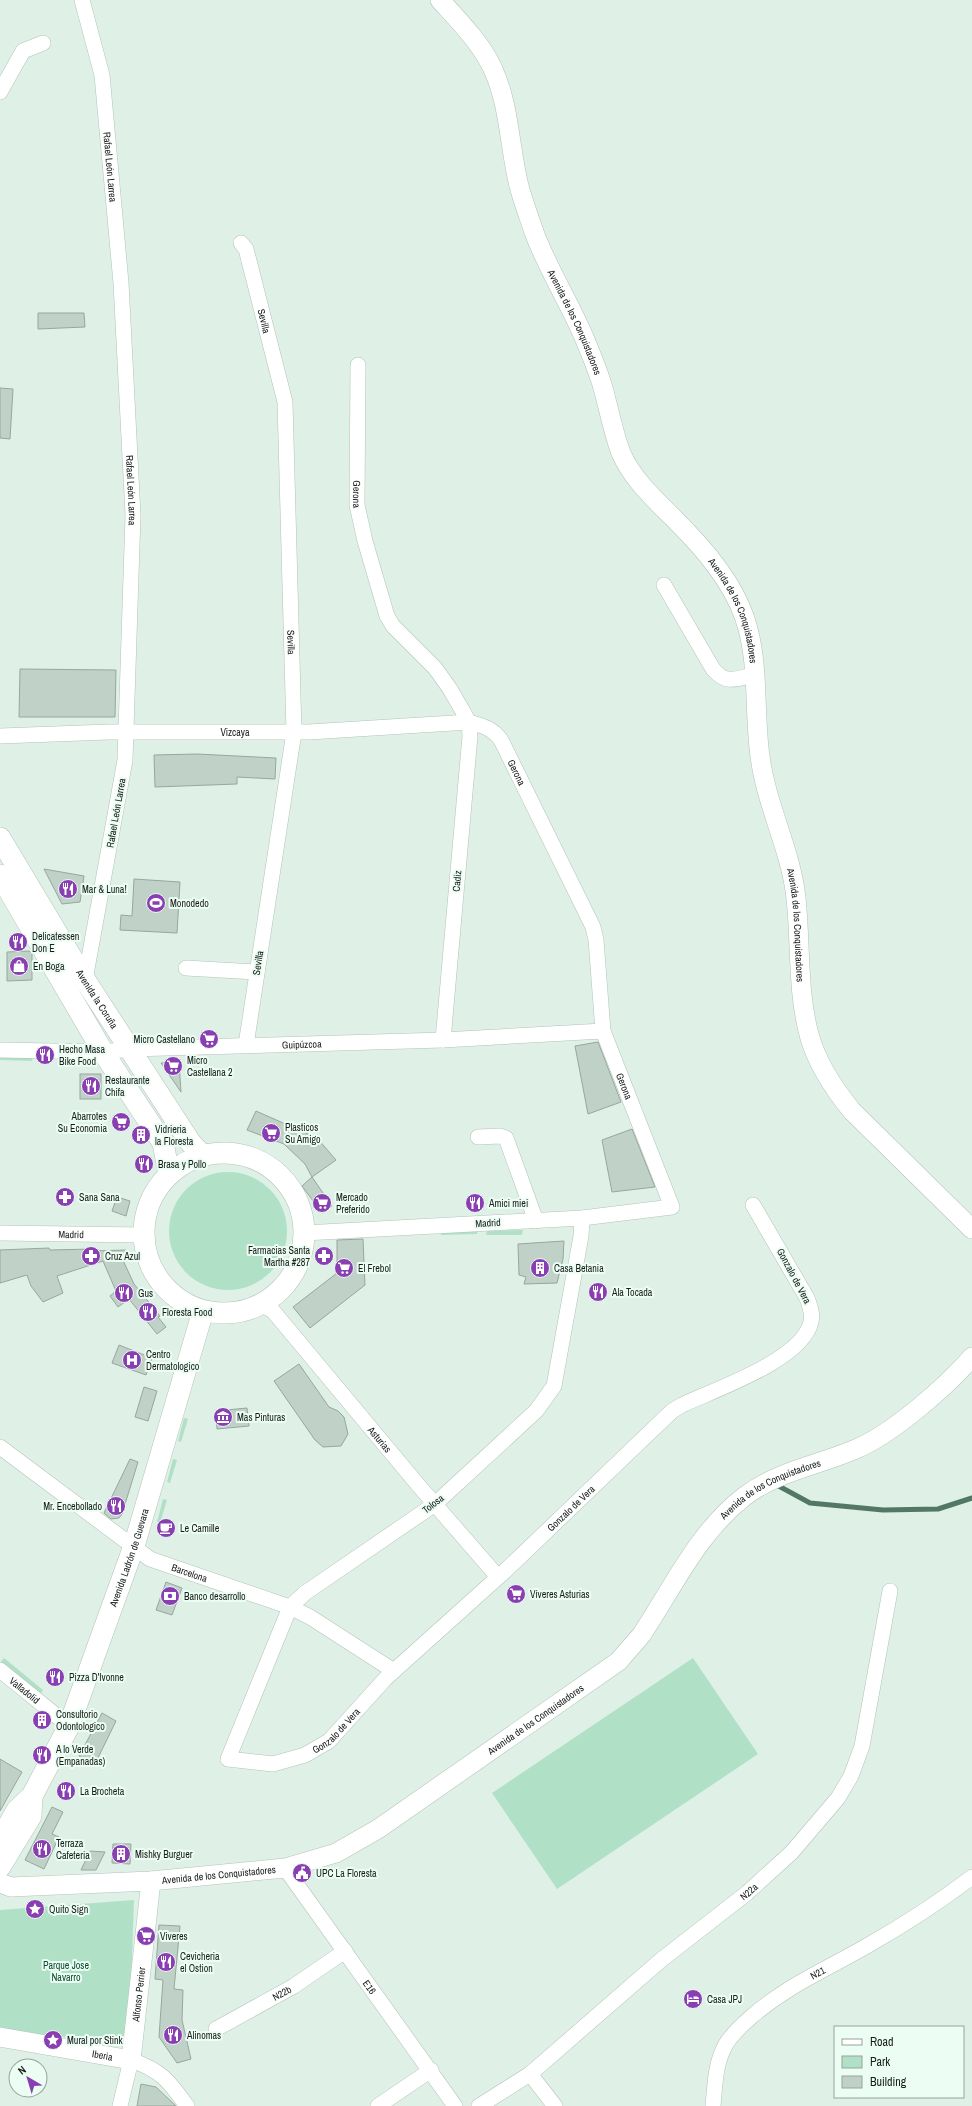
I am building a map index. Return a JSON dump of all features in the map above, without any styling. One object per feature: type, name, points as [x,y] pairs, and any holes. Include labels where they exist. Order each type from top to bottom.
[{"type":"main road","name":"Avenida la Coruña","points":[[0,838],[85,980],[190,1142],[202,1155]]},
{"type":"main road","name":"Avenida la Coruña","points":[[0,875],[103,1052],[163,1143],[169,1174]]},
{"type":"main road","points":[[217,1153],[240,1154],[261,1161],[279,1174],[293,1191],[301,1211],[304,1233],[299,1261],[284,1286],[261,1304],[241,1311],[221,1314],[204,1311],[177,1299],[159,1282],[147,1260],[143,1235],[150,1201],[169,1174],[186,1161],[202,1155],[217,1153]]},
{"type":"main road","name":"Avenida Ladrón de Guevara","points":[[0,1867],[4,1845],[17,1810],[32,1796],[69,1726],[134,1546],[204,1311]]},
{"type":"street","name":"Rafael León Larrea","points":[[82,0],[102,75],[120,279],[133,515],[125,760],[85,980]]},
{"type":"street","name":"Avenida de los Conquistadores","points":[[440,0],[465,28],[490,64],[503,93],[519,185],[533,228],[585,338],[603,386],[614,430],[622,454],[634,475],[701,548],[723,577],[739,605],[748,628],[755,674],[760,756],[790,867],[796,895],[804,1009],[810,1038],[820,1064],[836,1091],[852,1111],[972,1229]]},
{"type":"street","points":[[0,92],[23,51],[43,43]]},
{"type":"street","name":"Sevilla","points":[[241,243],[246,249],[285,402],[294,732],[246,1045]]},
{"type":"street","name":"Gerona","points":[[358,365],[357,505],[365,541],[387,616],[401,635],[435,668],[450,689],[469,722],[487,727],[501,740],[553,849],[588,915],[596,940],[603,1031],[672,1207]]},
{"type":"street","points":[[664,585],[712,669],[720,678],[728,680],[755,674]]},
{"type":"street","name":"Vizcaya","points":[[0,736],[127,732],[294,732],[469,722]]},
{"type":"street","name":"Cadiz","points":[[443,1040],[470,736],[469,722]]},
{"type":"street","points":[[186,968],[257,972]]},
{"type":"street","name":"Guipúzcoa","points":[[0,1050],[103,1052],[130,1049],[443,1040],[603,1031]]},
{"type":"street","points":[[478,1137],[500,1136],[506,1138],[536,1221]]},
{"type":"street","name":"Gonzalo de Vera","points":[[228,1759],[273,1764],[305,1755],[329,1741],[394,1671],[498,1577],[672,1411],[779,1360],[795,1347],[808,1331],[812,1320],[812,1311],[807,1298],[753,1204]]},
{"type":"street","name":"Madrid","points":[[304,1233],[582,1218],[672,1207]]},
{"type":"street","name":"Tolosa","points":[[228,1759],[290,1607],[305,1592],[435,1504],[536,1411],[554,1386],[581,1236],[582,1218]]},
{"type":"street","name":"Madrid","points":[[0,1233],[143,1235]]},
{"type":"street","name":"Asturias","points":[[261,1304],[273,1311],[498,1577]]},
{"type":"street","name":"Avenida de los Conquistadores","points":[[0,1882],[11,1887],[151,1881],[285,1868],[336,1853],[378,1828],[619,1661],[641,1635],[696,1547],[724,1514],[745,1496],[768,1481],[857,1449],[878,1437],[914,1410],[961,1370],[972,1357]]},
{"type":"street","name":"Barcelona","points":[[0,1447],[150,1559],[290,1607],[310,1617],[394,1671]]},
{"type":"street","name":"N22a","points":[[479,2106],[530,2074],[662,1960],[747,1892],[792,1852],[838,1798],[852,1776],[862,1746],[890,1591]]},
{"type":"street","name":"Valladolid","points":[[0,1670],[69,1726]]},
{"type":"street","name":"E16","points":[[285,1868],[431,2070],[455,2106]]},
{"type":"street","name":"N21","points":[[713,2106],[718,2065],[726,2044],[740,2028],[772,1999],[815,1972],[864,1947],[945,1898],[972,1877]]},
{"type":"street","name":"Alfonso Perrier","points":[[120,2106],[131,2060],[151,1881]]},
{"type":"street","name":"N22b","points":[[216,2029],[288,1989],[344,1951]]},
{"type":"street","name":"Iberia","points":[[0,2038],[131,2060],[157,2071],[169,2082],[186,2106]]},
{"type":"street","points":[[378,2106],[431,2070]]},
{"type":"street","points":[[530,2074],[555,2106]]},
{"type":"green space","points":[[0,1055],[33,1055],[32,1061],[0,1060]]},
{"type":"green space","points":[[228,1172],[251,1176],[270,1189],[283,1208],[287,1231],[283,1254],[270,1273],[251,1286],[228,1290],[205,1286],[186,1273],[173,1254],[169,1231],[173,1208],[186,1189],[205,1176]]},
{"type":"green space","points":[[478,1230],[477,1234],[441,1235],[442,1231]]},
{"type":"green space","points":[[523,1230],[522,1235],[486,1235],[487,1231]]},
{"type":"green space","points":[[184,1418],[188,1419],[181,1442],[178,1441]]},
{"type":"green space","points":[[173,1459],[177,1460],[170,1483],[167,1482]]},
{"type":"green space","points":[[163,1499],[167,1500],[160,1523],[157,1522]]},
{"type":"green space","points":[[4,1658],[43,1690],[39,1696],[0,1663]]},
{"type":"green space","points":[[693,1658],[758,1754],[557,1889],[492,1793]]},
{"type":"green space","name":"Parque Jose Navarro","points":[[134,1900],[129,2044],[0,2030],[0,1910]]},
{"type":"building","points":[[38,313],[84,313],[85,327],[38,329]]},
{"type":"building","points":[[0,388],[13,389],[10,439],[0,438]]},
{"type":"building","points":[[20,669],[116,670],[115,717],[19,717]]},
{"type":"building","points":[[197,754],[276,758],[275,779],[237,777],[237,784],[155,787],[154,755]]},
{"type":"building","name":"Mar & Luna!","points":[[44,869],[84,876],[80,902],[62,904]]},
{"type":"building","name":"Monodedo","points":[[134,879],[180,882],[177,933],[120,930],[121,915],[132,916]]},
{"type":"building","name":"En Boga","points":[[29,951],[32,953],[32,980],[7,981],[7,952]]},
{"type":"building","points":[[598,1042],[621,1102],[588,1114],[575,1046]]},
{"type":"building","points":[[179,1062],[181,1092],[161,1063]]},
{"type":"building","name":"Restaurante Chifa","points":[[80,1074],[101,1074],[101,1099],[80,1099]]},
{"type":"building","points":[[256,1111],[317,1138],[336,1160],[312,1177],[305,1164],[284,1144],[247,1130]]},
{"type":"building","points":[[632,1129],[655,1187],[612,1192],[602,1140]]},
{"type":"building","points":[[312,1177],[332,1206],[322,1213],[302,1186]]},
{"type":"building","points":[[117,1197],[130,1201],[126,1216],[112,1211]]},
{"type":"building","points":[[363,1239],[365,1285],[310,1328],[293,1307],[337,1273],[337,1240]]},
{"type":"building","name":"Casa Betania","points":[[564,1241],[563,1259],[557,1283],[524,1284],[526,1277],[519,1275],[518,1244]]},
{"type":"building","points":[[49,1248],[50,1250],[126,1250],[126,1254],[121,1256],[134,1284],[160,1316],[158,1317],[166,1327],[157,1334],[129,1299],[118,1307],[110,1296],[116,1291],[103,1261],[57,1276],[63,1293],[43,1302],[31,1286],[27,1275],[0,1283],[0,1250]]},
{"type":"building","name":"Centro Dermatologico","points":[[119,1345],[152,1358],[146,1375],[112,1363]]},
{"type":"building","points":[[299,1364],[329,1407],[338,1411],[344,1417],[348,1434],[341,1446],[323,1447],[315,1440],[274,1381]]},
{"type":"building","points":[[144,1387],[157,1391],[148,1421],[135,1417]]},
{"type":"building","points":[[247,1408],[249,1426],[217,1429],[216,1411]]},
{"type":"building","points":[[130,1459],[138,1462],[122,1514],[119,1518],[111,1519],[104,1513]]},
{"type":"building","name":"Banco desarrollo","points":[[166,1582],[182,1588],[172,1615],[156,1610]]},
{"type":"building","points":[[102,1713],[116,1721],[95,1764],[79,1756]]},
{"type":"building","points":[[0,1759],[22,1772],[0,1811]]},
{"type":"building","name":"Terraza Cafeteria","points":[[52,1807],[63,1812],[52,1834],[59,1837],[44,1869],[25,1860]]},
{"type":"building","name":"Mishky Burguer","points":[[113,1844],[131,1844],[130,1864],[112,1863]]},
{"type":"building","points":[[90,1851],[105,1852],[96,1870],[81,1870]]},
{"type":"building","points":[[159,1925],[180,1926],[174,1989],[183,1990],[182,2020],[191,2059],[177,2063],[159,2037],[163,1980],[155,1979]]},
{"type":"building","points":[[141,2084],[156,2087],[176,2106],[137,2106]]},
{"type":"waterway","points":[[775,1484],[810,1503],[883,1510],[938,1509],[972,1498]]},
{"type":"place","name":"Mar & Luna!","points":[[68,889]]},
{"type":"place","name":"Monodedo","points":[[156,903]]},
{"type":"place","name":"Delicatessen Don E","points":[[18,942]]},
{"type":"place","name":"En Boga","points":[[19,966]]},
{"type":"place","name":"Micro Castellano","points":[[209,1039]]},
{"type":"place","name":"Hecho Masa Bike Food","points":[[45,1055]]},
{"type":"place","name":"Micro Castellana 2","points":[[173,1066]]},
{"type":"place","name":"Restaurante Chifa","points":[[91,1086]]},
{"type":"place","name":"Abarrotes Su Economia","points":[[121,1122]]},
{"type":"place","name":"Plasticos Su Amigo","points":[[271,1133]]},
{"type":"place","name":"Vidrieria la Floresta","points":[[141,1135]]},
{"type":"place","name":"Brasa y Pollo","points":[[144,1164]]},
{"type":"place","name":"Sana Sana","points":[[65,1197]]},
{"type":"place","name":"Mercado Preferido","points":[[322,1203]]},
{"type":"place","name":"Amici miei","points":[[475,1203]]},
{"type":"place","name":"Cruz Azul","points":[[91,1256]]},
{"type":"place","name":"Farmacias Santa Martha #287","points":[[324,1256]]},
{"type":"place","name":"El Frebol","points":[[344,1268]]},
{"type":"place","name":"Casa Betania","points":[[540,1268]]},
{"type":"place","name":"Ala Tocada","points":[[598,1292]]},
{"type":"place","name":"Gus","points":[[124,1293]]},
{"type":"place","name":"Floresta Food","points":[[148,1312]]},
{"type":"place","name":"Centro Dermatologico","points":[[132,1360]]},
{"type":"place","name":"Mas Pinturas","points":[[223,1417]]},
{"type":"place","name":"Mr. Encebollado","points":[[116,1506]]},
{"type":"place","name":"Le Camille","points":[[166,1528]]},
{"type":"place","name":"Víveres Asturias","points":[[516,1594]]},
{"type":"place","name":"Banco desarrollo","points":[[170,1596]]},
{"type":"place","name":"Pizza D'Ivonne","points":[[55,1677]]},
{"type":"place","name":"Consultorio Odontologico","points":[[42,1720]]},
{"type":"place","name":"A lo Verde (Empanadas)","points":[[42,1755]]},
{"type":"place","name":"La Brocheta","points":[[66,1791]]},
{"type":"place","name":"Terraza Cafeteria","points":[[42,1849]]},
{"type":"place","name":"Mishky Burguer","points":[[121,1854]]},
{"type":"place","name":"UPC La Floresta","points":[[302,1873]]},
{"type":"place","name":"Quito Sign","points":[[35,1909]]},
{"type":"place","name":"Viveres","points":[[146,1936]]},
{"type":"place","name":"Cevicheria el Ostion","points":[[166,1962]]},
{"type":"place","name":"Casa JPJ","points":[[693,1999]]},
{"type":"place","name":"Alinomas","points":[[173,2035]]},
{"type":"place","name":"Mural por Stink","points":[[53,2040]]}]
